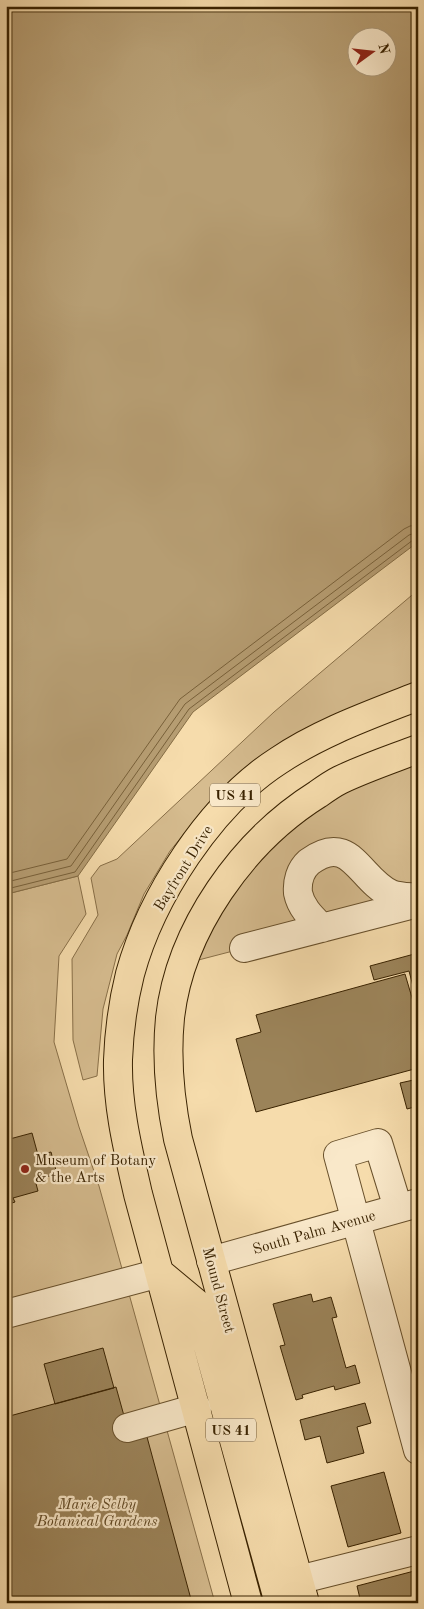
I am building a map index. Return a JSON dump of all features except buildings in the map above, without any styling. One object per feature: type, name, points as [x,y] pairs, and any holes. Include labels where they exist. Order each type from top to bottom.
[{"type":"main road","name":"Bayfront Drive","points":[[160,1273],[138,1194],[122,1114],[119,1085],[119,1052],[122,1020],[130,974],[144,934],[164,893],[188,853],[207,826],[236,794],[276,762],[312,740],[418,696]]},
{"type":"main road","name":"Mound Street","points":[[301,1591],[178,1139],[171,1101],[170,1018],[179,973],[194,937],[210,906],[228,878],[251,850],[280,821],[339,780],[418,749]]},
{"type":"main road","name":"US 41","points":[[160,1273],[248,1603]]},
{"type":"main road","name":"US 41","points":[[160,1273],[196,1303],[279,1603]]},
{"type":"street","points":[[322,928],[303,905],[298,887],[299,876],[305,865],[325,853],[336,851],[347,855],[380,887],[392,894],[418,898]]},
{"type":"street","points":[[244,948],[418,903]]},
{"type":"street","points":[[408,1206],[378,1143],[338,1155],[418,1450]]},
{"type":"street","name":"South Palm Avenue","points":[[211,1260],[408,1206]]},
{"type":"street","points":[[6,1314],[160,1273]]},
{"type":"street","points":[[127,1428],[197,1408]]},
{"type":"street","points":[[301,1591],[418,1550]]},
{"type":"green space","points":[[418,590],[418,682],[306,728],[267,752],[227,784],[170,851],[144,894],[117,954],[103,1009],[97,1076],[83,1080],[73,1040],[72,959],[98,915],[91,878],[100,866],[117,859],[274,712]]},
{"type":"green space","points":[[418,749],[418,903],[183,964],[280,821]]},
{"type":"green space","name":"Marie Selby Botanical Gardens","points":[[78,876],[86,914],[59,956],[54,1042],[99,1186],[215,1603],[6,1603],[6,892],[11,893]]},
{"type":"water","points":[[6,6],[418,6],[418,542],[193,712],[78,876],[11,893],[6,892]]},
{"type":"place","name":"Museum of Botany & the Arts","points":[[25,1169]]}]
